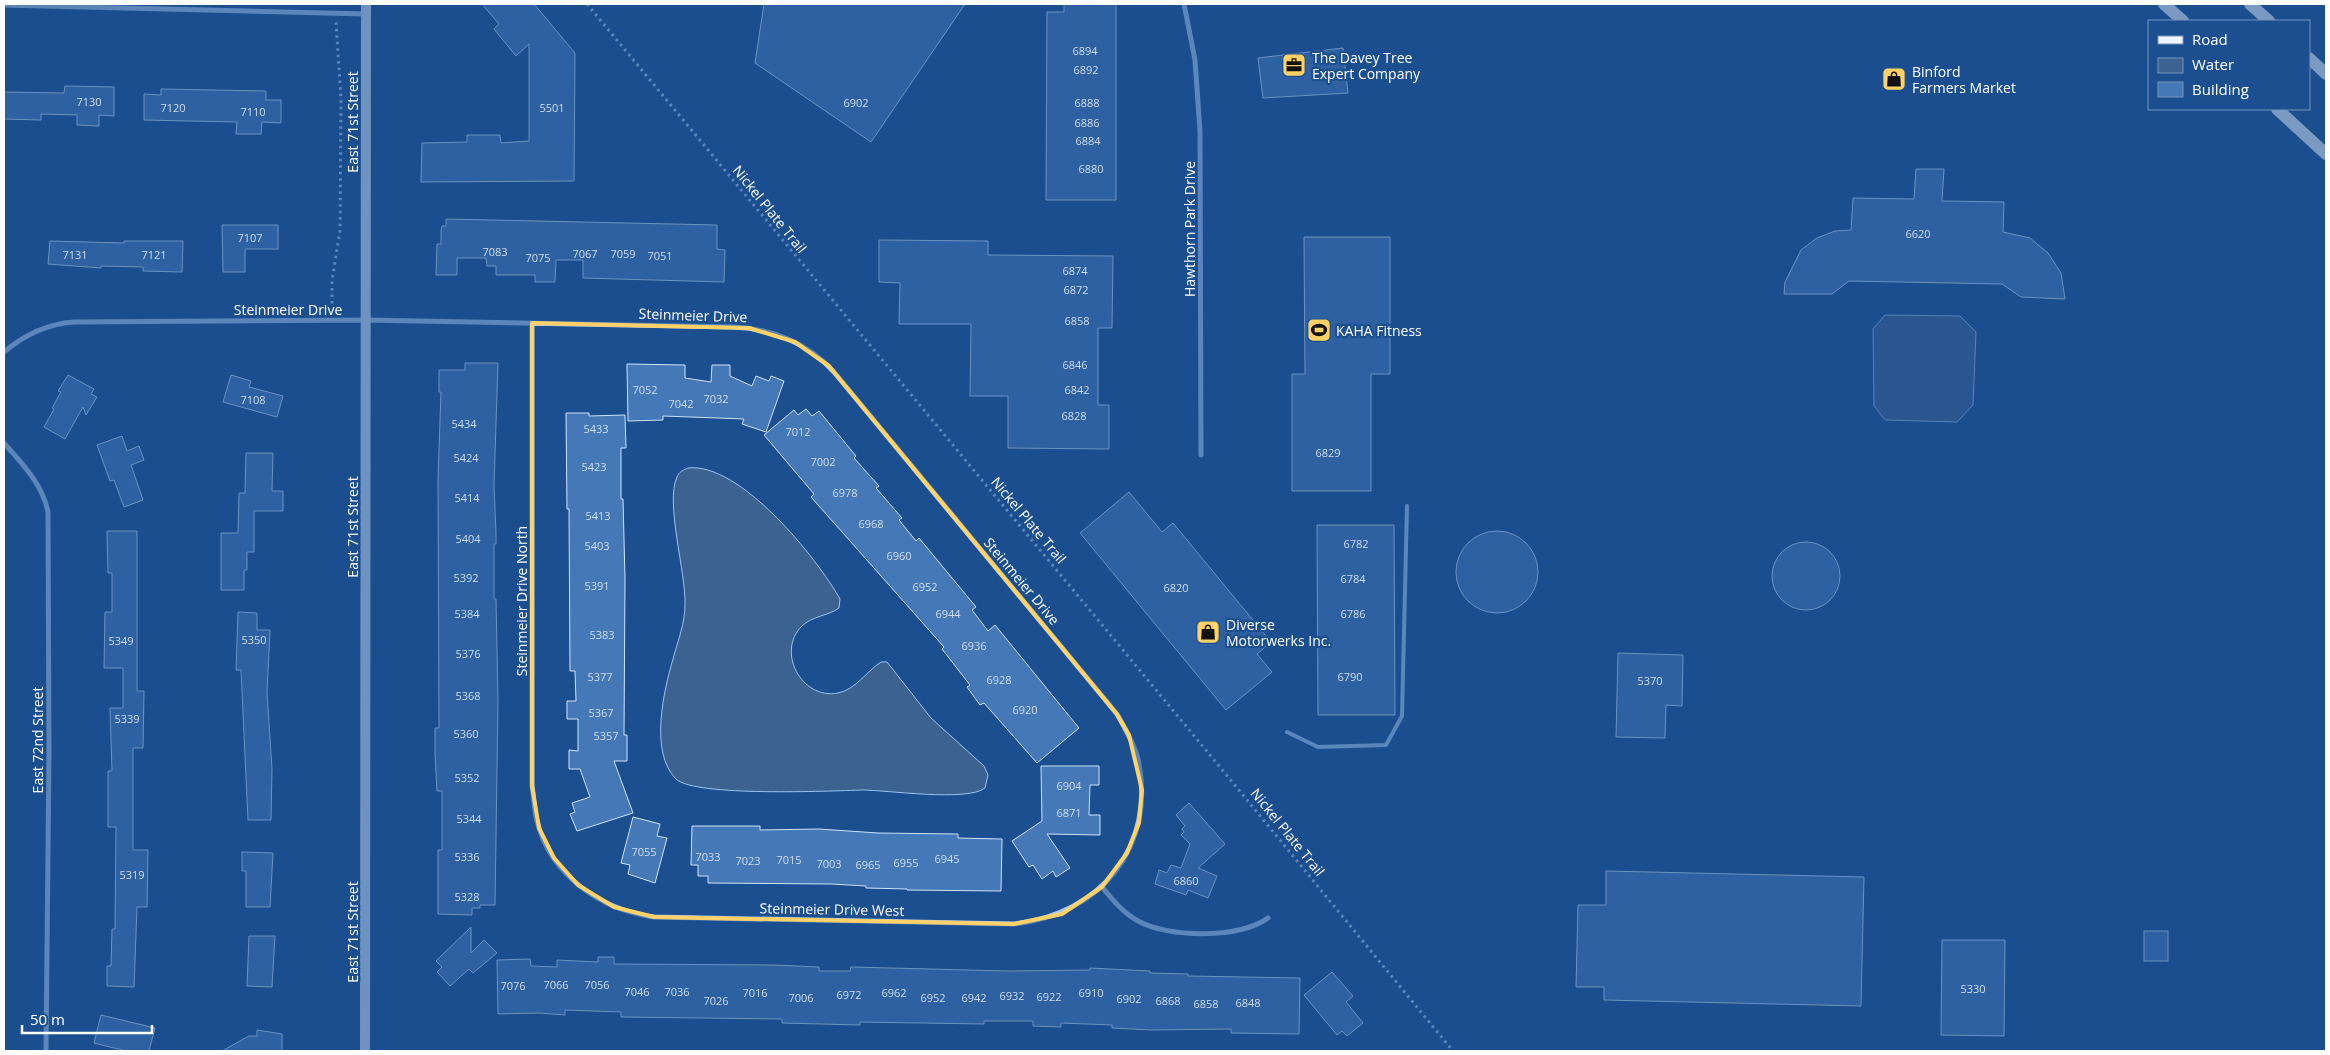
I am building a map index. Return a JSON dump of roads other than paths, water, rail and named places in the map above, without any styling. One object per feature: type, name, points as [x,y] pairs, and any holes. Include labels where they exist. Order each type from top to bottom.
[{"type":"main road","points":[[2164,4],[2182,20]]},
{"type":"main road","points":[[2250,4],[2268,20]]},
{"type":"main road","name":"East 71st Street","points":[[365,1051],[366,9]]},
{"type":"main road","points":[[2310,59],[2326,74]]},
{"type":"main road","points":[[2279,110],[2326,154]]},
{"type":"street","name":"Hawthorn Park Drive","points":[[1184,4],[1195,60],[1200,131],[1201,455]]},
{"type":"street","points":[[4,5],[336,13],[366,9]]},
{"type":"street","name":"Steinmeier Drive","points":[[4,352],[25,336],[64,322],[332,320],[532,322],[749,328],[774,333],[795,342],[829,366],[1117,714],[1129,735],[1138,758],[1142,790],[1139,823],[1127,853],[1102,887]]},
{"type":"street","name":"Steinmeier Drive North","points":[[532,322],[532,786],[539,828],[554,858],[565,872]]},
{"type":"street","name":"East 72nd Street","points":[[4,443],[33,475],[43,492],[48,512],[49,753],[46,1051]]},
{"type":"street","name":"Steinmeier Drive West","points":[[565,872],[584,891],[606,904],[637,915],[662,917],[1014,924],[1038,921],[1062,914],[1076,907],[1102,887]]},
{"type":"street","points":[[1102,887],[1116,905],[1137,921],[1170,931],[1237,932],[1251,928],[1268,918]]},
{"type":"lane","points":[[1286,732],[1318,747],[1386,744],[1402,716],[1407,506]]},
{"type":"water","points":[[1885,315],[1960,316],[1976,332],[1973,405],[1957,422],[1885,420],[1874,406],[1873,329]]},
{"type":"water","points":[[688,468],[709,470],[730,480],[753,496],[796,538],[814,560],[840,599],[839,608],[806,623],[795,636],[791,648],[792,660],[796,671],[803,681],[813,689],[825,693],[838,693],[850,688],[881,662],[887,662],[931,718],[984,766],[988,775],[985,788],[976,792],[945,795],[862,790],[764,792],[735,791],[688,785],[676,779],[668,767],[663,753],[661,720],[669,672],[685,611],[673,503],[677,477],[681,471]]},
{"type":"place","name":"The Davey Tree Expert Company","points":[[1294,65]]},
{"type":"place","name":"Binford Farmers Market","points":[[1894,79]]},
{"type":"place","name":"KAHA Fitness","points":[[1319,330]]},
{"type":"place","name":"Diverse Motorwerks Inc.","points":[[1208,632]]}]
